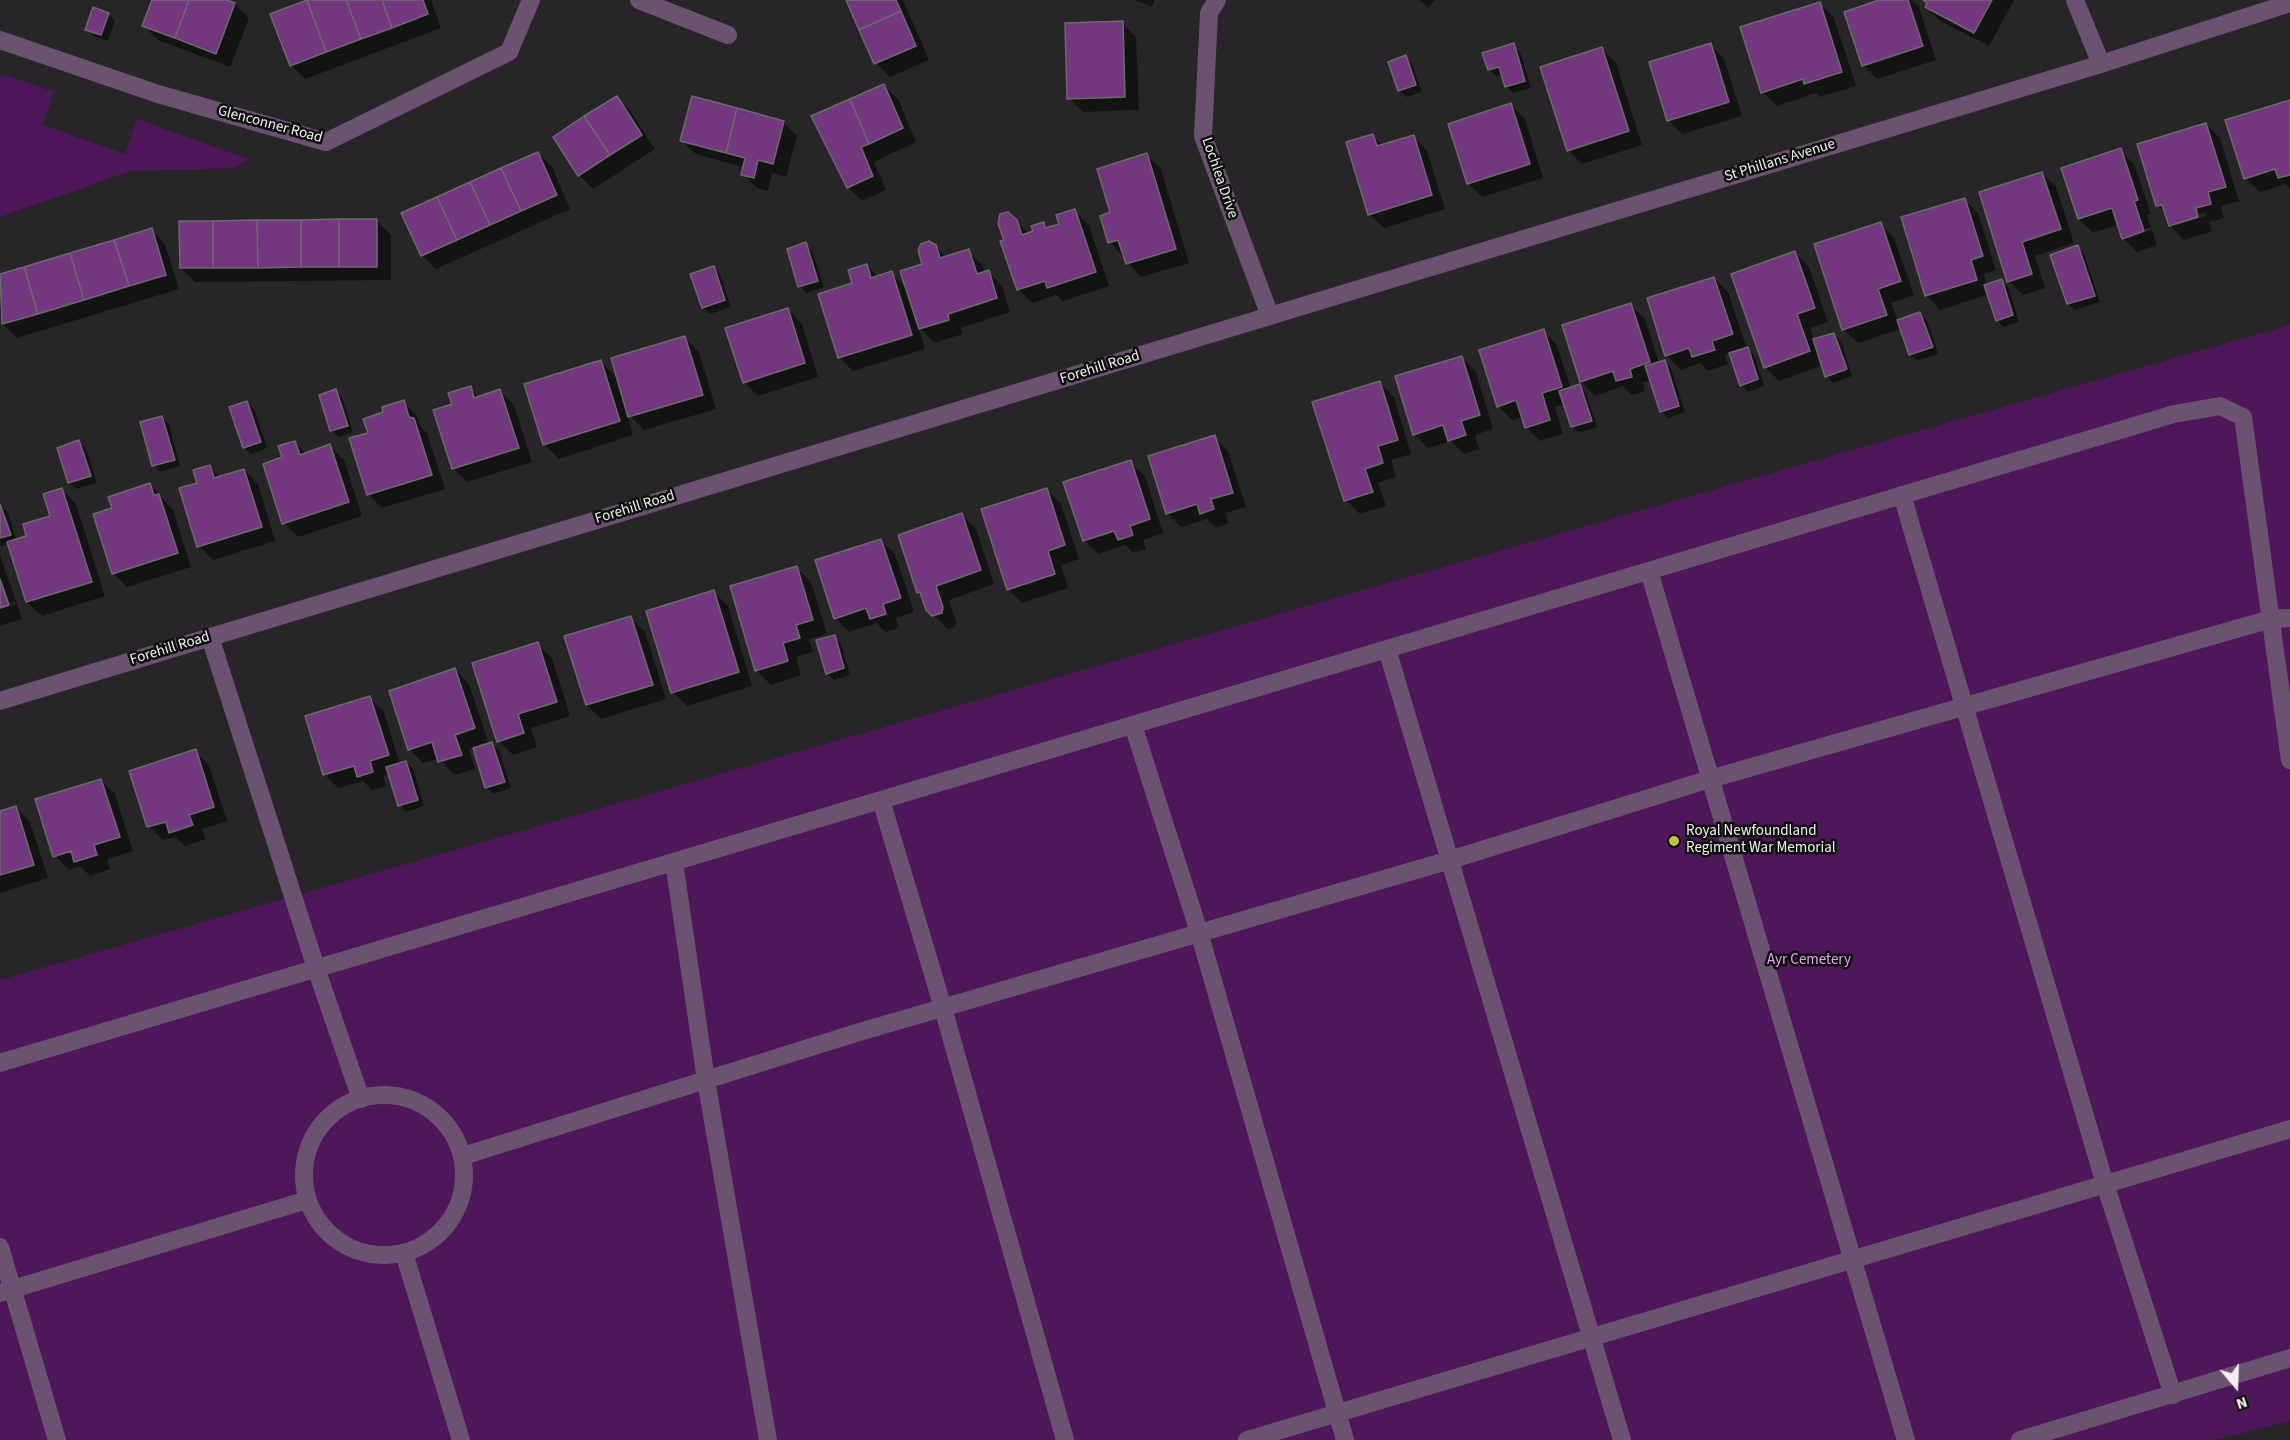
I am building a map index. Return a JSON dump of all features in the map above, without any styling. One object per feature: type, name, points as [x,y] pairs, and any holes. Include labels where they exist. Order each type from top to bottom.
[{"type":"street","name":"Glenconner Road","points":[[0,40],[158,94],[326,142],[510,52],[531,0]]},
{"type":"street","points":[[639,0],[728,35]]},
{"type":"street","name":"Lochlea Drive","points":[[1217,0],[1209,13],[1203,136],[1270,316]]},
{"type":"street","points":[[2075,0],[2101,64]]},
{"type":"street","name":"St Phillans Avenue","points":[[1270,316],[2101,64],[2290,3]]},
{"type":"street","name":"Forehill Road","points":[[0,700],[1270,316]]},
{"type":"street","points":[[0,1063],[317,971],[674,862],[2174,414],[2220,406],[2243,417],[2290,760]]},
{"type":"street","points":[[1902,495],[2105,1184],[2173,1395]]},
{"type":"street","points":[[1649,571],[1906,1440]]},
{"type":"street","points":[[463,1156],[943,1008],[1450,860],[1710,779],[2271,619],[2290,618]]},
{"type":"street","points":[[210,637],[317,971],[362,1099]]},
{"type":"street","points":[[1387,649],[1622,1440]]},
{"type":"street","points":[[1133,725],[1199,932],[1345,1440]]},
{"type":"street","points":[[881,800],[943,1008],[1065,1440]]},
{"type":"street","points":[[674,862],[706,1080],[768,1440]]},
{"type":"street","points":[[377,1094],[406,1097],[422,1104],[438,1114],[463,1156],[465,1178],[460,1202],[454,1215],[441,1233],[422,1246],[404,1253],[375,1255],[347,1247],[322,1227],[307,1200],[304,1169],[309,1144],[330,1115],[349,1103],[362,1099],[377,1094]]},
{"type":"street","points":[[1247,1440],[2290,1129]]},
{"type":"street","points":[[6,1291],[307,1200]]},
{"type":"street","points":[[0,1247],[6,1291],[57,1440]]},
{"type":"street","points":[[404,1253],[461,1440]]},
{"type":"street","points":[[2020,1440],[2290,1358]]},
{"type":"green space","points":[[6,75],[54,92],[43,125],[125,154],[137,119],[249,159],[234,168],[131,171],[0,217],[0,77]]},
{"type":"green space","name":"Ayr Cemetery","points":[[2290,325],[2290,1421],[2215,1440],[0,1440],[0,980]]},
{"type":"building","points":[[152,0],[189,0],[175,38],[142,26]]},
{"type":"building","points":[[189,0],[227,0],[235,3],[216,54],[175,38]]},
{"type":"building","points":[[307,0],[346,0],[361,39],[326,52]]},
{"type":"building","points":[[307,0],[326,52],[290,66],[270,14]]},
{"type":"building","points":[[346,0],[382,0],[392,28],[361,39]]},
{"type":"building","points":[[382,0],[423,0],[428,14],[392,28]]},
{"type":"building","points":[[846,0],[896,0],[901,11],[859,30]]},
{"type":"building","points":[[1879,0],[1908,0],[1923,46],[1862,66],[1844,12]]},
{"type":"building","points":[[1923,0],[1992,0],[1974,33],[1925,7],[1927,3]]},
{"type":"building","points":[[1820,2],[1842,72],[1804,84],[1803,79],[1761,93],[1740,27]]},
{"type":"building","points":[[93,7],[109,13],[101,35],[85,30]]},
{"type":"building","points":[[901,11],[916,46],[874,64],[859,30]]},
{"type":"building","points":[[1123,21],[1125,97],[1067,99],[1065,23]]},
{"type":"building","points":[[1514,43],[1525,81],[1505,87],[1499,67],[1488,70],[1482,53]]},
{"type":"building","points":[[1711,43],[1729,102],[1667,121],[1649,62]]},
{"type":"building","points":[[1602,47],[1629,131],[1567,151],[1540,67]]},
{"type":"building","points":[[1406,55],[1416,85],[1398,91],[1388,62]]},
{"type":"building","points":[[884,84],[903,128],[869,144],[850,99]]},
{"type":"building","points":[[617,96],[642,135],[610,155],[584,116]]},
{"type":"building","points":[[692,96],[737,108],[726,153],[680,141]]},
{"type":"building","points":[[850,99],[869,144],[861,147],[873,176],[847,188],[811,116]]},
{"type":"building","points":[[2290,100],[2290,175],[2278,178],[2275,169],[2244,179],[2225,120]]},
{"type":"building","points":[[1511,103],[1530,164],[1467,184],[1448,124]]},
{"type":"building","points":[[737,108],[784,121],[773,164],[758,160],[754,178],[741,175],[745,158],[726,153]]},
{"type":"building","points":[[584,116],[610,155],[578,176],[553,137]]},
{"type":"building","points":[[2206,123],[2226,187],[2208,192],[2211,204],[2196,208],[2198,217],[2169,226],[2162,205],[2156,206],[2137,144]]},
{"type":"building","points":[[1373,134],[1377,146],[1414,135],[1432,195],[1368,215],[1346,142]]},
{"type":"building","points":[[2121,148],[2138,200],[2134,201],[2144,231],[2122,239],[2112,208],[2078,219],[2061,168]]},
{"type":"building","points":[[538,152],[557,195],[521,211],[501,168]]},
{"type":"building","points":[[1147,153],[1176,249],[1126,264],[1118,240],[1108,243],[1100,216],[1110,212],[1097,169]]},
{"type":"building","points":[[501,168],[521,211],[490,225],[470,182]]},
{"type":"building","points":[[2042,172],[2061,229],[2022,242],[2032,274],[2007,282],[1979,192]]},
{"type":"building","points":[[470,182],[490,225],[457,240],[437,197]]},
{"type":"building","points":[[437,197],[457,240],[421,256],[401,213]]},
{"type":"building","points":[[1965,198],[1983,256],[1971,260],[1977,280],[1925,296],[1901,217]]},
{"type":"building","points":[[1075,209],[1096,272],[1047,288],[1045,281],[1017,290],[1000,241],[1004,240],[998,224],[1000,214],[1008,212],[1017,220],[1022,235],[1033,231],[1031,226],[1044,222],[1045,228],[1059,224],[1056,215]]},
{"type":"building","points":[[339,219],[377,219],[377,267],[339,267]]},
{"type":"building","points":[[339,219],[339,267],[301,267],[301,220]]},
{"type":"building","points":[[257,220],[301,220],[301,267],[258,268]]},
{"type":"building","points":[[257,220],[258,268],[213,268],[213,221]]},
{"type":"building","points":[[179,221],[213,221],[213,268],[180,268]]},
{"type":"building","points":[[1881,222],[1901,281],[1878,289],[1887,315],[1842,330],[1814,244]]},
{"type":"building","points":[[152,228],[166,275],[129,286],[114,240]]},
{"type":"building","points":[[114,240],[129,286],[84,300],[70,253]]},
{"type":"building","points":[[929,241],[936,245],[940,258],[969,249],[977,274],[989,270],[997,298],[948,314],[949,320],[919,329],[900,271],[922,264],[918,250],[921,244]]},
{"type":"building","points":[[806,242],[818,281],[798,287],[787,249]]},
{"type":"building","points":[[2078,245],[2095,296],[2067,304],[2050,255]]},
{"type":"building","points":[[1795,251],[1815,308],[1797,314],[1810,351],[1764,368],[1731,274]]},
{"type":"building","points":[[70,253],[84,300],[38,314],[24,267]]},
{"type":"building","points":[[867,264],[871,278],[892,271],[912,335],[838,358],[818,294],[852,283],[848,270]]},
{"type":"building","points":[[714,266],[725,300],[702,308],[690,274]]},
{"type":"building","points":[[24,267],[38,314],[2,324],[0,274]]},
{"type":"building","points":[[1714,277],[1733,334],[1712,341],[1715,350],[1692,357],[1689,348],[1665,356],[1647,298]]},
{"type":"building","points":[[2002,279],[2013,315],[1996,321],[1984,285]]},
{"type":"building","points":[[1631,303],[1650,362],[1630,369],[1632,377],[1616,381],[1613,371],[1580,382],[1562,325]]},
{"type":"building","points":[[788,308],[805,363],[743,383],[725,328]]},
{"type":"building","points":[[1920,312],[1933,347],[1909,355],[1897,320]]},
{"type":"building","points":[[1544,329],[1562,387],[1542,393],[1550,420],[1525,428],[1516,400],[1497,407],[1479,350]]},
{"type":"building","points":[[1834,333],[1847,369],[1825,377],[1813,339]]},
{"type":"building","points":[[685,336],[703,395],[628,417],[611,358]]},
{"type":"building","points":[[1748,347],[1758,379],[1740,386],[1729,353]]},
{"type":"building","points":[[1462,356],[1480,415],[1461,421],[1466,435],[1448,441],[1443,425],[1413,435],[1395,376]]},
{"type":"building","points":[[601,360],[620,421],[543,445],[524,384]]},
{"type":"building","points":[[1665,360],[1679,406],[1660,412],[1645,366]]},
{"type":"building","points":[[1380,381],[1398,440],[1378,446],[1383,463],[1365,469],[1373,492],[1344,501],[1312,402]]},
{"type":"building","points":[[1580,384],[1592,421],[1571,427],[1559,391]]},
{"type":"building","points":[[471,386],[474,398],[500,389],[519,448],[452,469],[433,410],[452,404],[448,393]]},
{"type":"building","points":[[336,389],[348,426],[330,431],[319,395]]},
{"type":"building","points":[[404,400],[409,417],[414,418],[432,475],[367,495],[349,438],[368,433],[363,419],[383,412],[382,407]]},
{"type":"building","points":[[247,401],[261,442],[243,448],[229,407]]},
{"type":"building","points":[[162,416],[175,460],[152,466],[140,422]]},
{"type":"building","points":[[1215,435],[1233,493],[1211,499],[1214,509],[1200,514],[1197,504],[1166,514],[1148,456]]},
{"type":"building","points":[[79,440],[91,476],[68,483],[57,448]]},
{"type":"building","points":[[295,441],[300,455],[330,444],[349,502],[282,524],[263,464],[282,457],[278,446]]},
{"type":"building","points":[[1131,460],[1150,519],[1130,526],[1133,535],[1118,540],[1114,531],[1083,541],[1063,482]]},
{"type":"building","points":[[210,465],[214,478],[244,469],[262,527],[197,547],[179,488],[197,483],[193,470]]},
{"type":"building","points":[[150,483],[154,495],[159,494],[178,553],[112,574],[93,514],[112,508],[108,497]]},
{"type":"building","points":[[62,488],[92,582],[26,602],[7,542],[26,536],[23,524],[50,516],[43,494]]},
{"type":"building","points":[[1047,488],[1065,545],[1048,551],[1055,574],[1007,590],[981,509]]},
{"type":"building","points":[[0,504],[11,535],[0,538]]},
{"type":"building","points":[[962,513],[981,570],[936,586],[943,607],[942,613],[932,616],[926,610],[920,592],[917,593],[898,535]]},
{"type":"building","points":[[881,539],[901,598],[883,604],[886,614],[870,619],[866,608],[834,619],[815,560]]},
{"type":"building","points":[[797,566],[813,620],[796,625],[800,638],[783,643],[788,661],[755,671],[730,586]]},
{"type":"building","points":[[0,579],[9,605],[0,608]]},
{"type":"building","points":[[714,590],[739,672],[671,693],[646,611]]},
{"type":"building","points":[[631,616],[653,685],[586,705],[564,636]]},
{"type":"building","points":[[835,635],[844,668],[826,674],[816,640]]},
{"type":"building","points":[[538,642],[557,702],[518,714],[524,733],[497,742],[472,663]]},
{"type":"building","points":[[455,668],[475,728],[455,735],[462,755],[438,762],[432,742],[408,750],[389,691]]},
{"type":"building","points":[[370,696],[389,755],[370,761],[373,772],[357,777],[354,766],[323,775],[305,716]]},
{"type":"building","points":[[492,742],[505,782],[485,788],[473,748]]},
{"type":"building","points":[[196,749],[214,807],[189,815],[193,825],[169,833],[166,822],[147,827],[129,771]]},
{"type":"building","points":[[406,761],[418,800],[398,806],[386,767]]},
{"type":"building","points":[[101,779],[120,837],[94,845],[97,855],[74,862],[71,851],[53,857],[35,799]]},
{"type":"building","points":[[16,806],[34,865],[0,875],[0,811]]},
{"type":"place","name":"Royal Newfoundland Regiment War Memorial","points":[[1674,841]]}]
